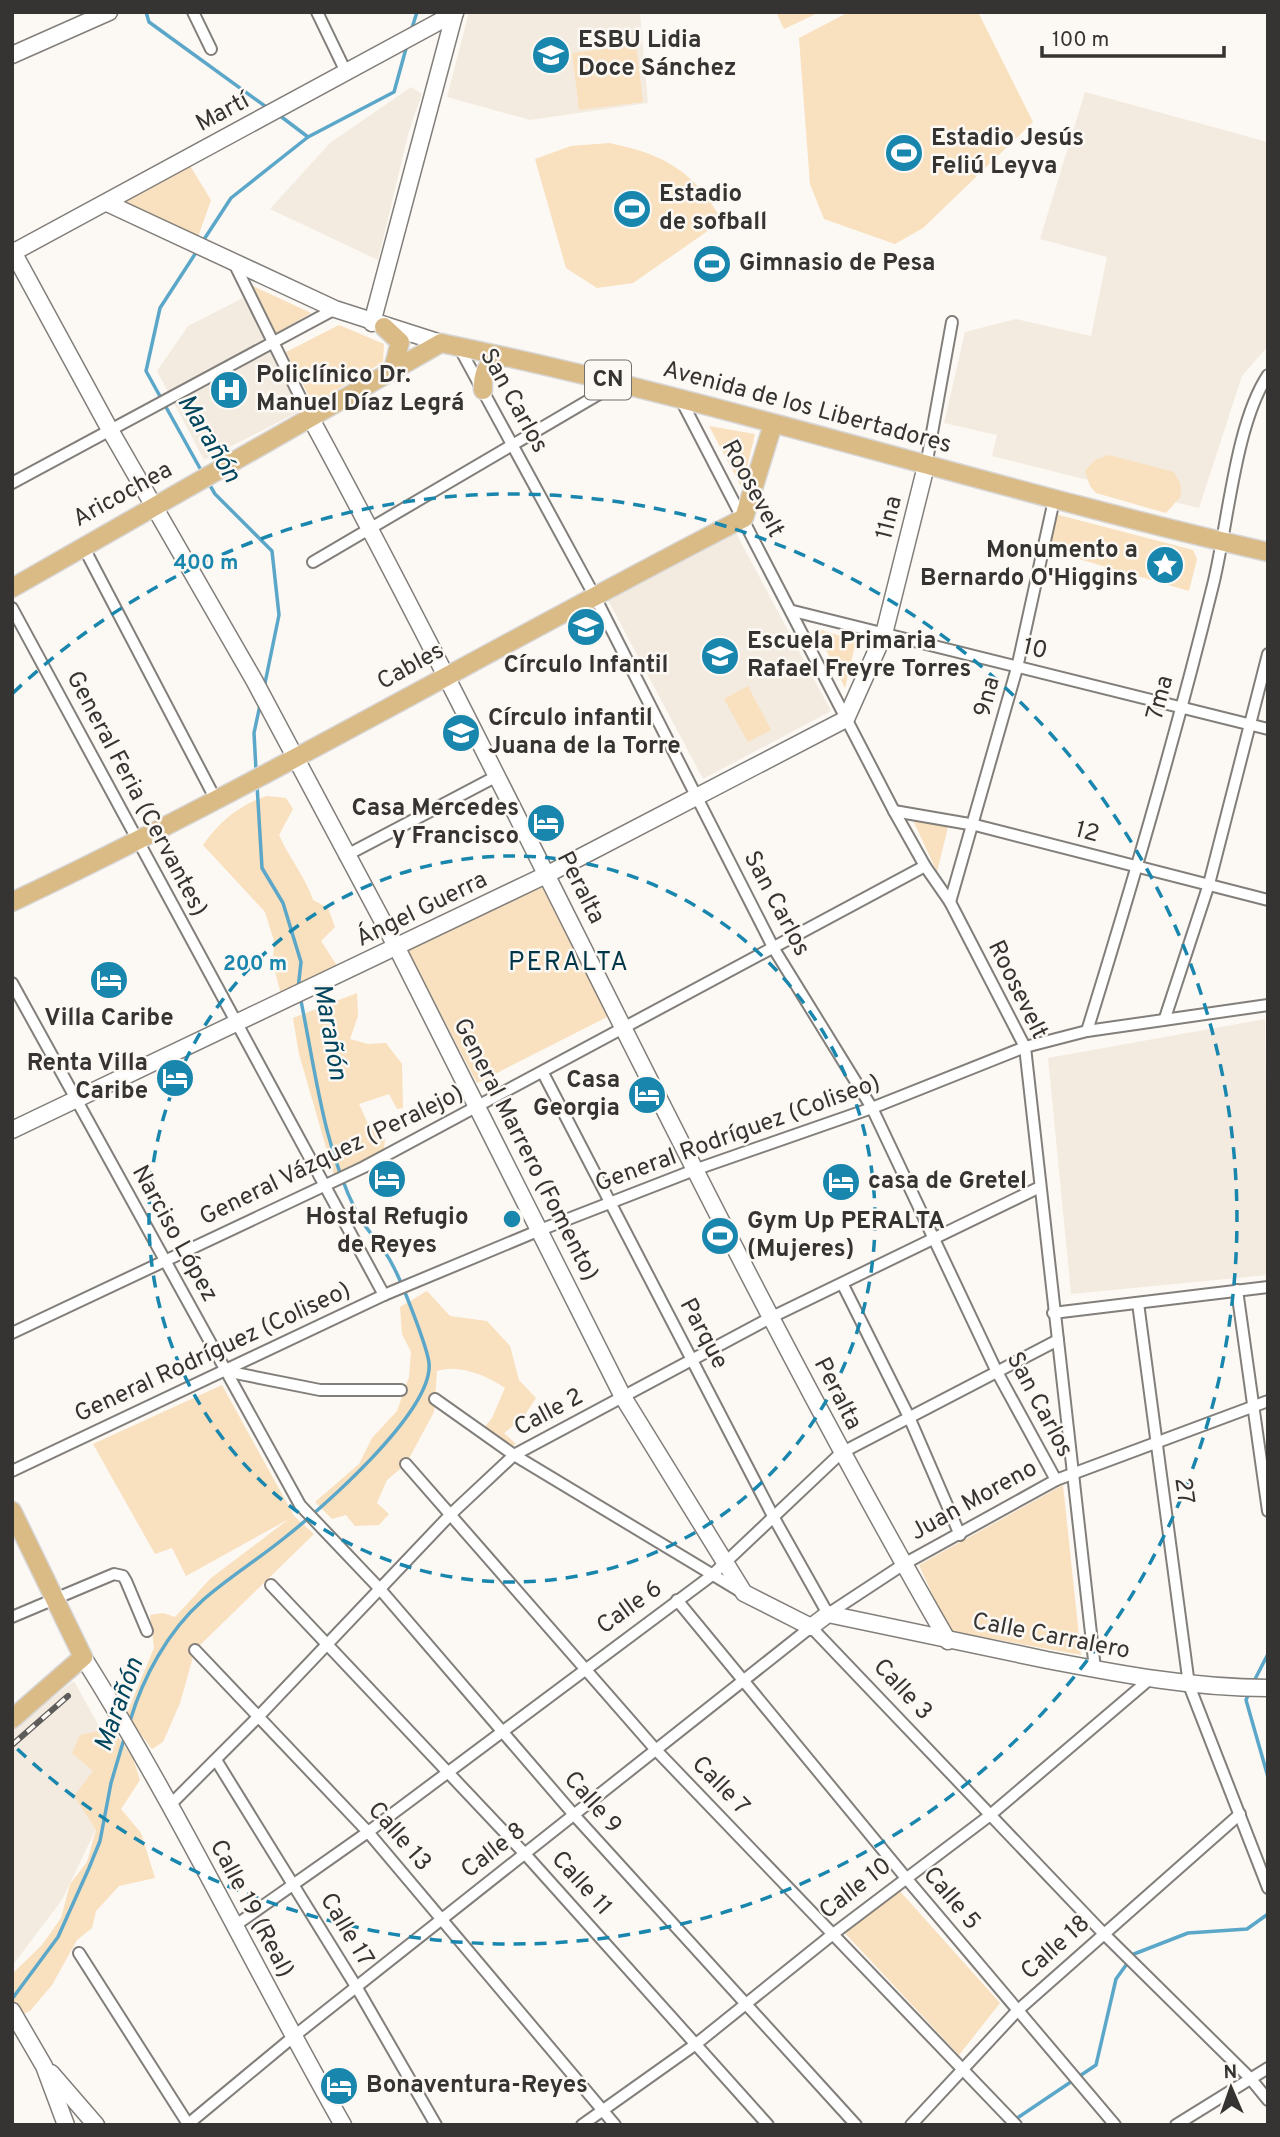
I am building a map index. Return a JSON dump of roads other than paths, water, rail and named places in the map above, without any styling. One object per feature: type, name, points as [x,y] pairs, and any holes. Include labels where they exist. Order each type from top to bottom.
[{"type":"main road","points":[[378,325],[400,342],[393,370]]},
{"type":"main road","name":"Avenida de los Libertadores","points":[[450,344],[680,398],[926,466],[1268,552]]},
{"type":"main road","name":"Aricochea","points":[[12,588],[393,370],[450,344]]},
{"type":"main road","points":[[483,390],[483,375],[488,366],[495,359],[505,357]]},
{"type":"main road","points":[[744,518],[773,424]]},
{"type":"main road","name":"Cables","points":[[12,902],[239,791],[594,595],[744,518]]},
{"type":"main road","points":[[12,1511],[83,1657],[12,1719]]},
{"type":"street","points":[[12,55],[109,12]]},
{"type":"street","points":[[193,12],[211,49]]},
{"type":"street","points":[[317,12],[346,72]]},
{"type":"street","points":[[378,325],[455,13]]},
{"type":"street","name":"Martí","points":[[13,252],[455,13]]},
{"type":"street","points":[[426,29],[444,53]]},
{"type":"street","name":"Avenida de los Libertadores","points":[[107,202],[217,257],[335,309],[378,325],[450,344]]},
{"type":"street","points":[[13,252],[154,507]]},
{"type":"street","name":"Peralta","points":[[235,265],[272,345],[370,528],[548,874],[841,1453],[948,1641]]},
{"type":"street","points":[[12,483],[335,309]]},
{"type":"street","name":"11na","points":[[846,719],[884,634],[926,466],[952,322]]},
{"type":"street","name":"San Carlos","points":[[450,344],[483,390],[594,595],[774,949],[872,1108],[936,1238],[996,1370],[1056,1480]]},
{"type":"street","name":"7ma","points":[[1087,1031],[1138,868],[1181,706],[1256,392],[1268,375]]},
{"type":"street","points":[[313,562],[618,383]]},
{"type":"street","name":"Roosevelt","points":[[680,398],[793,611],[894,811],[925,866],[950,902],[1025,1047],[1095,1669]]},
{"type":"street","name":"9na","points":[[950,902],[975,825],[1017,668],[1054,499]]},
{"type":"street","name":"General Marrero (Fomento)","points":[[154,507],[254,682],[345,856],[397,948],[623,1397],[744,1593]]},
{"type":"street","points":[[83,546],[217,802]]},
{"type":"street","name":"General Feria (Cervantes)","points":[[12,608],[384,1295]]},
{"type":"street","name":"10","points":[[793,611],[1268,729]]},
{"type":"street","points":[[1165,1018],[1209,884],[1268,654]]},
{"type":"street","name":"Ángel Guerra","points":[[12,1130],[292,999],[548,874],[846,719]]},
{"type":"street","points":[[345,856],[497,776]]},
{"type":"street","name":"12","points":[[894,811],[975,825],[1268,900]]},
{"type":"street","name":"General Vázquez (Peralejo)","points":[[12,1333],[364,1167],[925,866]]},
{"type":"street","name":"Narciso López","points":[[12,983],[300,1505]]},
{"type":"street","name":"General Rodríguez (Coliseo)","points":[[12,1471],[384,1295],[697,1169],[872,1108],[1025,1047],[1087,1031],[1268,1005]]},
{"type":"street","name":"Parque","points":[[543,1073],[774,1518],[828,1614]]},
{"type":"street","name":"Calle 2","points":[[170,1805],[259,1716],[451,1514],[514,1455],[772,1317],[1041,1187]]},
{"type":"street","points":[[843,1285],[909,1417],[960,1535]]},
{"type":"street","points":[[1053,1313],[1268,1286]]},
{"type":"street","points":[[1237,1290],[1268,1511]]},
{"type":"street","name":"27","points":[[1138,1303],[1189,1685],[1268,1888]]},
{"type":"street","name":"Calle 6","points":[[233,1927],[368,1832],[584,1668],[711,1576],[841,1453],[1058,1340]]},
{"type":"street","points":[[225,1371],[320,1390],[401,1390]]},
{"type":"street","name":"Calle 3","points":[[435,1399],[514,1455],[711,1576],[811,1627],[989,1816],[1250,2078],[1268,2100]]},
{"type":"street","name":"Juan Moreno","points":[[828,1614],[904,1564],[1056,1480],[1268,1401]]},
{"type":"street","name":"Calle 7","points":[[405,1464],[656,1750],[1016,2125]]},
{"type":"street","name":"Calle 9","points":[[300,1505],[379,1588],[575,1816],[856,2125]]},
{"type":"street","points":[[12,1617],[114,1574],[123,1576],[147,1631]]},
{"type":"street","name":"Calle 11","points":[[271,1585],[526,1855],[768,2125]]},
{"type":"street","name":"Calle 5","points":[[677,1600],[906,1878],[1115,2125]]},
{"type":"street","name":"Calle Carralero","points":[[828,1614],[948,1641],[1150,1679],[1189,1685],[1266,1688]]},
{"type":"street","name":"Calle 8","points":[[188,2124],[293,2037],[828,1614]]},
{"type":"street","name":"Calle 13","points":[[195,1650],[368,1832],[615,2125]]},
{"type":"street","name":"Calle 19 (Real)","points":[[83,1657],[119,1714],[170,1805],[233,1927],[343,2125]]},
{"type":"street","name":"Calle 10","points":[[582,2125],[696,2044],[833,1934],[989,1816],[1150,1679]]},
{"type":"street","name":"Calle 17","points":[[216,1760],[357,1987],[436,2125]]},
{"type":"street","name":"Calle 18","points":[[911,2125],[1017,2011],[1240,1814]]},
{"type":"street","points":[[79,1953],[188,2124]]},
{"type":"street","points":[[16,2023],[44,2066],[96,2125]]},
{"type":"street","points":[[44,2066],[66,2125]]},
{"type":"street","points":[[1175,2125],[1268,2068]]},
{"type":"waterway","name":"Marañón","points":[[146,12],[149,22],[269,109]]},
{"type":"waterway","points":[[411,31],[417,12]]},
{"type":"waterway","name":"Marañón","points":[[203,241],[231,198],[308,137],[394,92],[407,45]]},
{"type":"waterway","name":"Marañón","points":[[279,115],[308,137]]},
{"type":"waterway","name":"Marañón","points":[[197,251],[160,308],[146,371],[202,472]]},
{"type":"waterway","name":"Marañón","points":[[208,482],[215,494],[272,551],[279,615],[264,688]]},
{"type":"waterway","name":"Marañón","points":[[256,770],[254,733],[260,705]]},
{"type":"waterway","name":"Marañón","points":[[257,785],[262,868],[283,903],[301,962],[298,989]]},
{"type":"waterway","name":"Marañón","points":[[130,1721],[158,1656],[190,1612],[300,1525],[347,1483],[395,1432],[414,1407],[426,1383],[429,1363],[407,1298],[388,1257],[356,1211],[335,1160],[321,1106],[300,996]]},
{"type":"waterway","points":[[1253,1683],[1268,1654]]},
{"type":"waterway","points":[[1249,1693],[1246,1700],[1268,1777]]},
{"type":"waterway","name":"Marañón","points":[[12,1999],[58,1937],[89,1868],[100,1841],[111,1783],[124,1739]]},
{"type":"waterway","points":[[1013,2121],[1096,2065],[1116,1979],[1134,1954],[1188,1933],[1247,1929],[1268,1914]]},
{"type":"railway","points":[[12,1745],[68,1696]]},
{"type":"place","name":"ESBU Lidia Doce Sánchez","points":[[551,55]]},
{"type":"place","name":"Estadio Jesús Feliú Leyva","points":[[904,153]]},
{"type":"place","name":"Estadio de sofball","points":[[632,209]]},
{"type":"place","name":"Gimnasio de Pesa","points":[[712,264]]},
{"type":"place","name":"Policlínico Dr. Manuel Díaz Legrá","points":[[229,390]]},
{"type":"place","name":"Monumento a Bernardo O'Higgins","points":[[1165,565]]},
{"type":"place","name":"Círculo Infantil","points":[[586,627]]},
{"type":"place","name":"Escuela Primaria Rafael Freyre Torres","points":[[720,656]]},
{"type":"place","name":"Círculo infantil Juana de la Torre","points":[[461,733]]},
{"type":"place","name":"Casa Mercedes y Francisco","points":[[546,823]]},
{"type":"place","name":"Villa Caribe","points":[[109,980]]},
{"type":"place","name":"Renta Villa Caribe","points":[[175,1078]]},
{"type":"place","name":"Casa Georgia","points":[[647,1095]]},
{"type":"place","name":"Hostal Refugio de Reyes","points":[[387,1179]]},
{"type":"place","name":"casa de Gretel","points":[[841,1182]]},
{"type":"place","name":"Gym Up PERALTA (Mujeres)","points":[[720,1236]]},
{"type":"place","name":"Bonaventura-Reyes","points":[[339,2086]]},
{"type":"district","name":"PERALTA","points":[[569,963]]}]
